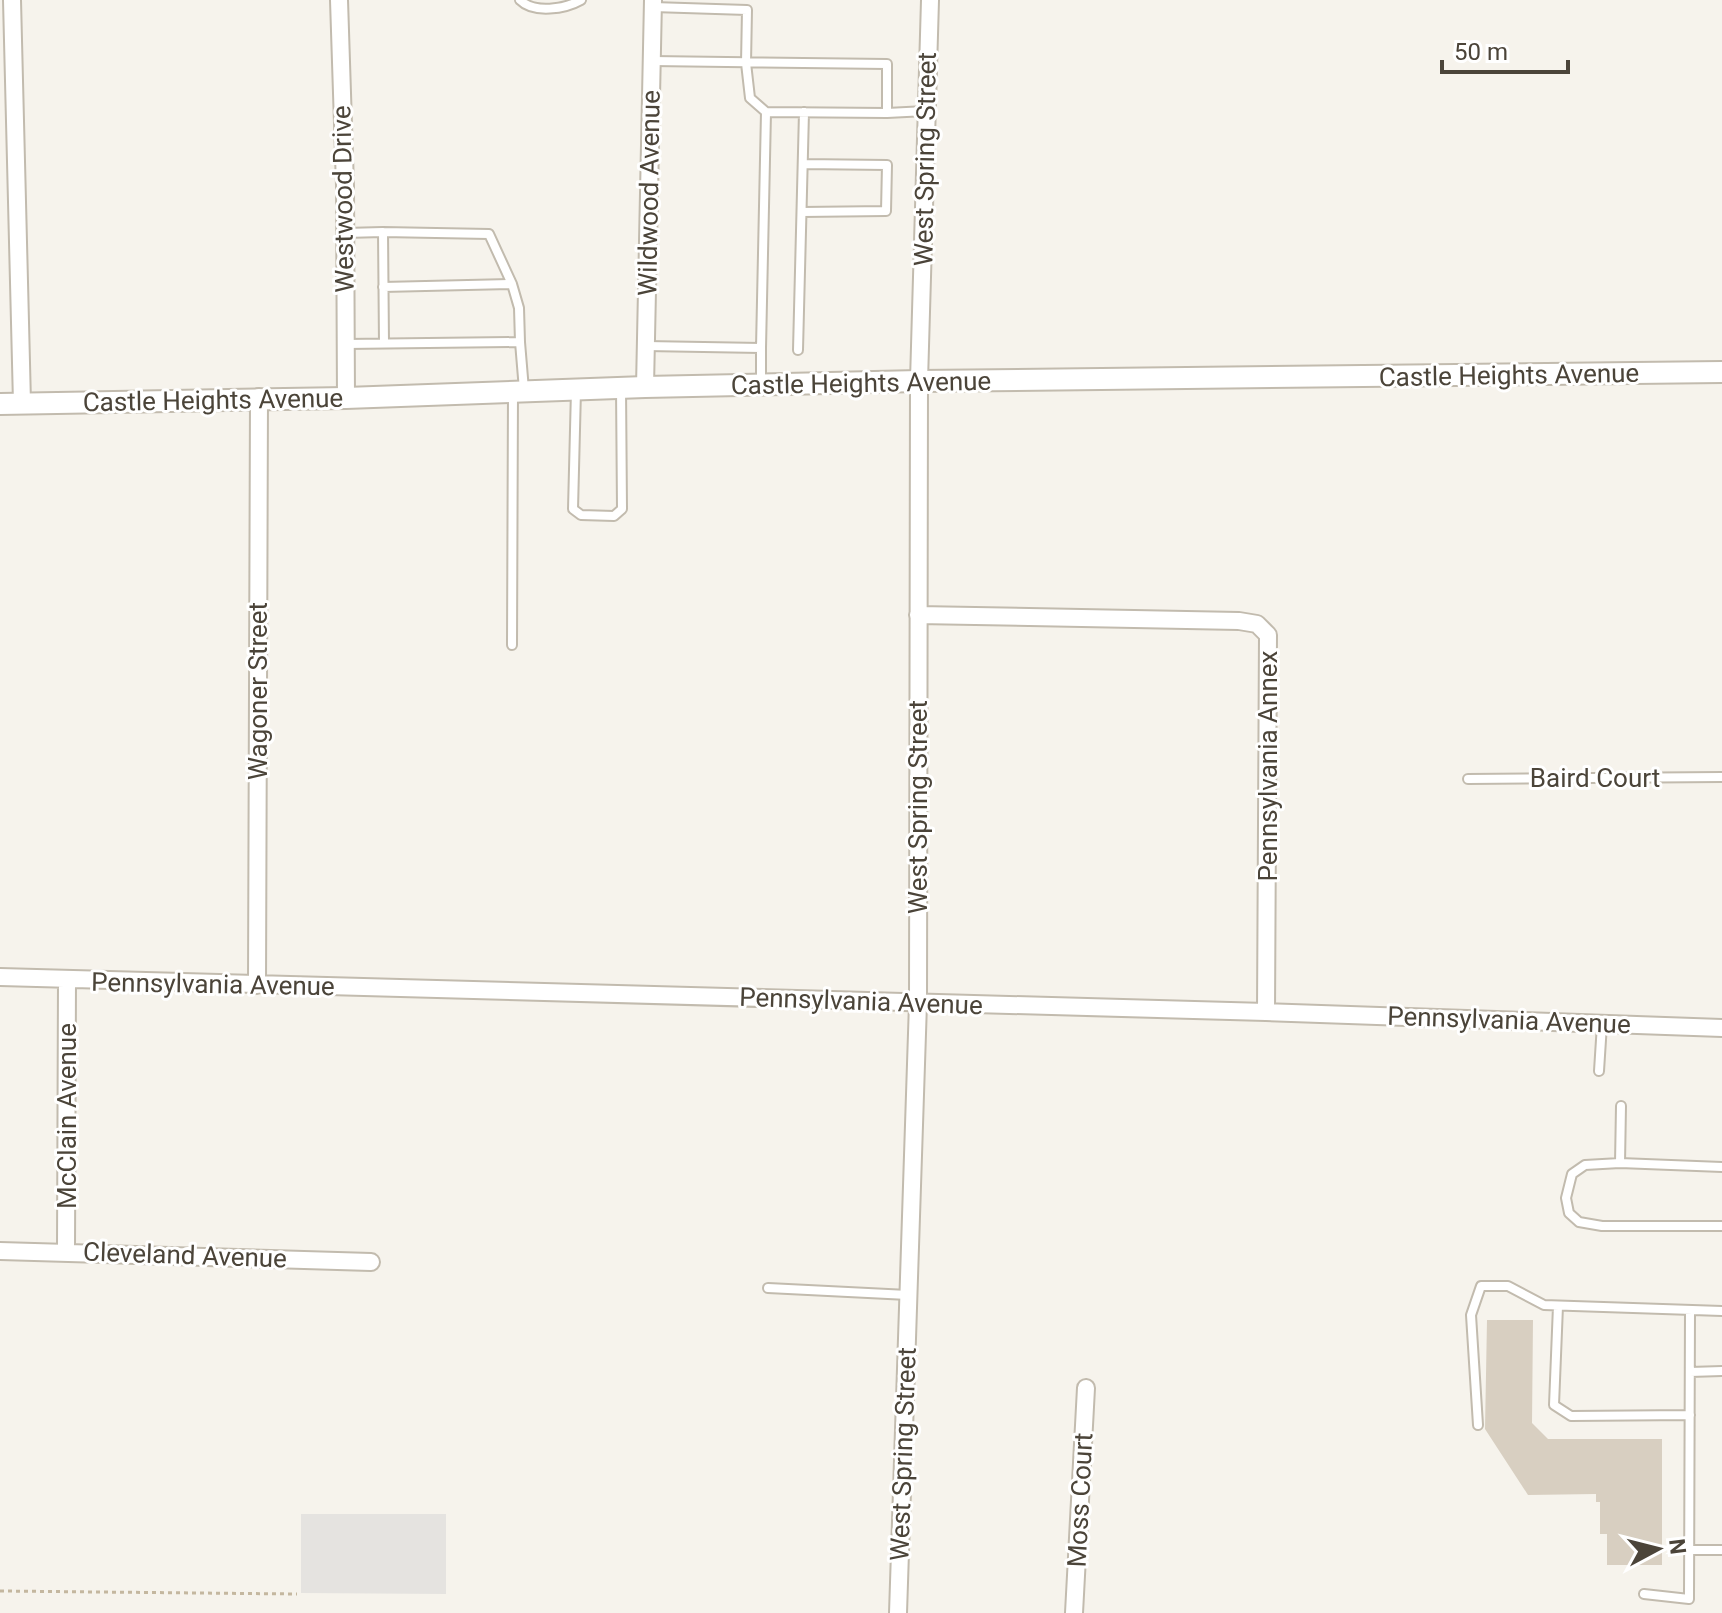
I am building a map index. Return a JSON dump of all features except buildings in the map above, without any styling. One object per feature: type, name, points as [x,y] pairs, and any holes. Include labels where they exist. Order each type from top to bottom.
[{"type":"street","points":[[12,0],[22,403]]},
{"type":"street","name":"Westwood Drive","points":[[339,0],[346,398]]},
{"type":"street","name":"West Spring Street","points":[[898,1613],[918,1003],[919,381],[930,0]]},
{"type":"street","name":"Wildwood Avenue","points":[[645,387],[652,3]]},
{"type":"street","name":"Castle Heights Avenue","points":[[0,404],[259,397],[346,398],[621,387],[919,381],[1722,372]]},
{"type":"street","name":"Wagoner Street","points":[[257,985],[259,397]]},
{"type":"street","name":"Pennsylvania Annex","points":[[918,615],[1239,621],[1257,624],[1268,635],[1266,1012]]},
{"type":"street","name":"Pennsylvania Avenue","points":[[0,977],[1266,1012],[1722,1028]]},
{"type":"street","name":"McClain Avenue","points":[[66,1251],[67,980]]},
{"type":"street","name":"Cleveland Avenue","points":[[0,1251],[371,1262]]},
{"type":"street","name":"Moss Court","points":[[1074,1613],[1086,1388]]},
{"type":"lane","points":[[520,0],[533,8],[564,7],[581,0]]},
{"type":"lane","points":[[652,3],[747,10],[746,63],[750,98],[766,112],[926,111]]},
{"type":"lane","points":[[652,61],[887,64],[887,113]]},
{"type":"lane","points":[[761,385],[766,112]]},
{"type":"lane","points":[[798,350],[804,112]]},
{"type":"lane","points":[[802,212],[886,211],[887,165],[803,164]]},
{"type":"lane","points":[[383,232],[384,343]]},
{"type":"lane","points":[[345,233],[489,234],[512,284],[519,308],[520,342],[512,645]]},
{"type":"lane","points":[[383,287],[512,284]]},
{"type":"lane","points":[[345,344],[520,342]]},
{"type":"lane","points":[[646,346],[761,348]]},
{"type":"lane","points":[[576,389],[573,509],[581,515],[614,516],[622,509],[621,387]]},
{"type":"lane","name":"Baird Court","points":[[1468,779],[1722,777]]},
{"type":"lane","points":[[1599,1071],[1602,1024]]},
{"type":"lane","points":[[1620,1163],[1621,1106]]},
{"type":"lane","points":[[1722,1167],[1620,1163],[1585,1165],[1572,1174],[1566,1198],[1569,1213],[1579,1222],[1602,1226],[1722,1226]]},
{"type":"lane","points":[[1478,1425],[1471,1315],[1481,1286],[1508,1286],[1544,1305],[1722,1311]]},
{"type":"lane","points":[[768,1288],[908,1295]]},
{"type":"lane","points":[[1558,1306],[1554,1405],[1571,1416],[1690,1415]]},
{"type":"lane","points":[[1644,1594],[1689,1599],[1690,1310]]},
{"type":"lane","points":[[1690,1372],[1722,1371]]},
{"type":"lane","points":[[1690,1550],[1722,1550]]},
{"type":"path","points":[[0,1591],[297,1594]]},
{"type":"shaded area","points":[[301,1514],[446,1514],[446,1594],[301,1593]]}]
